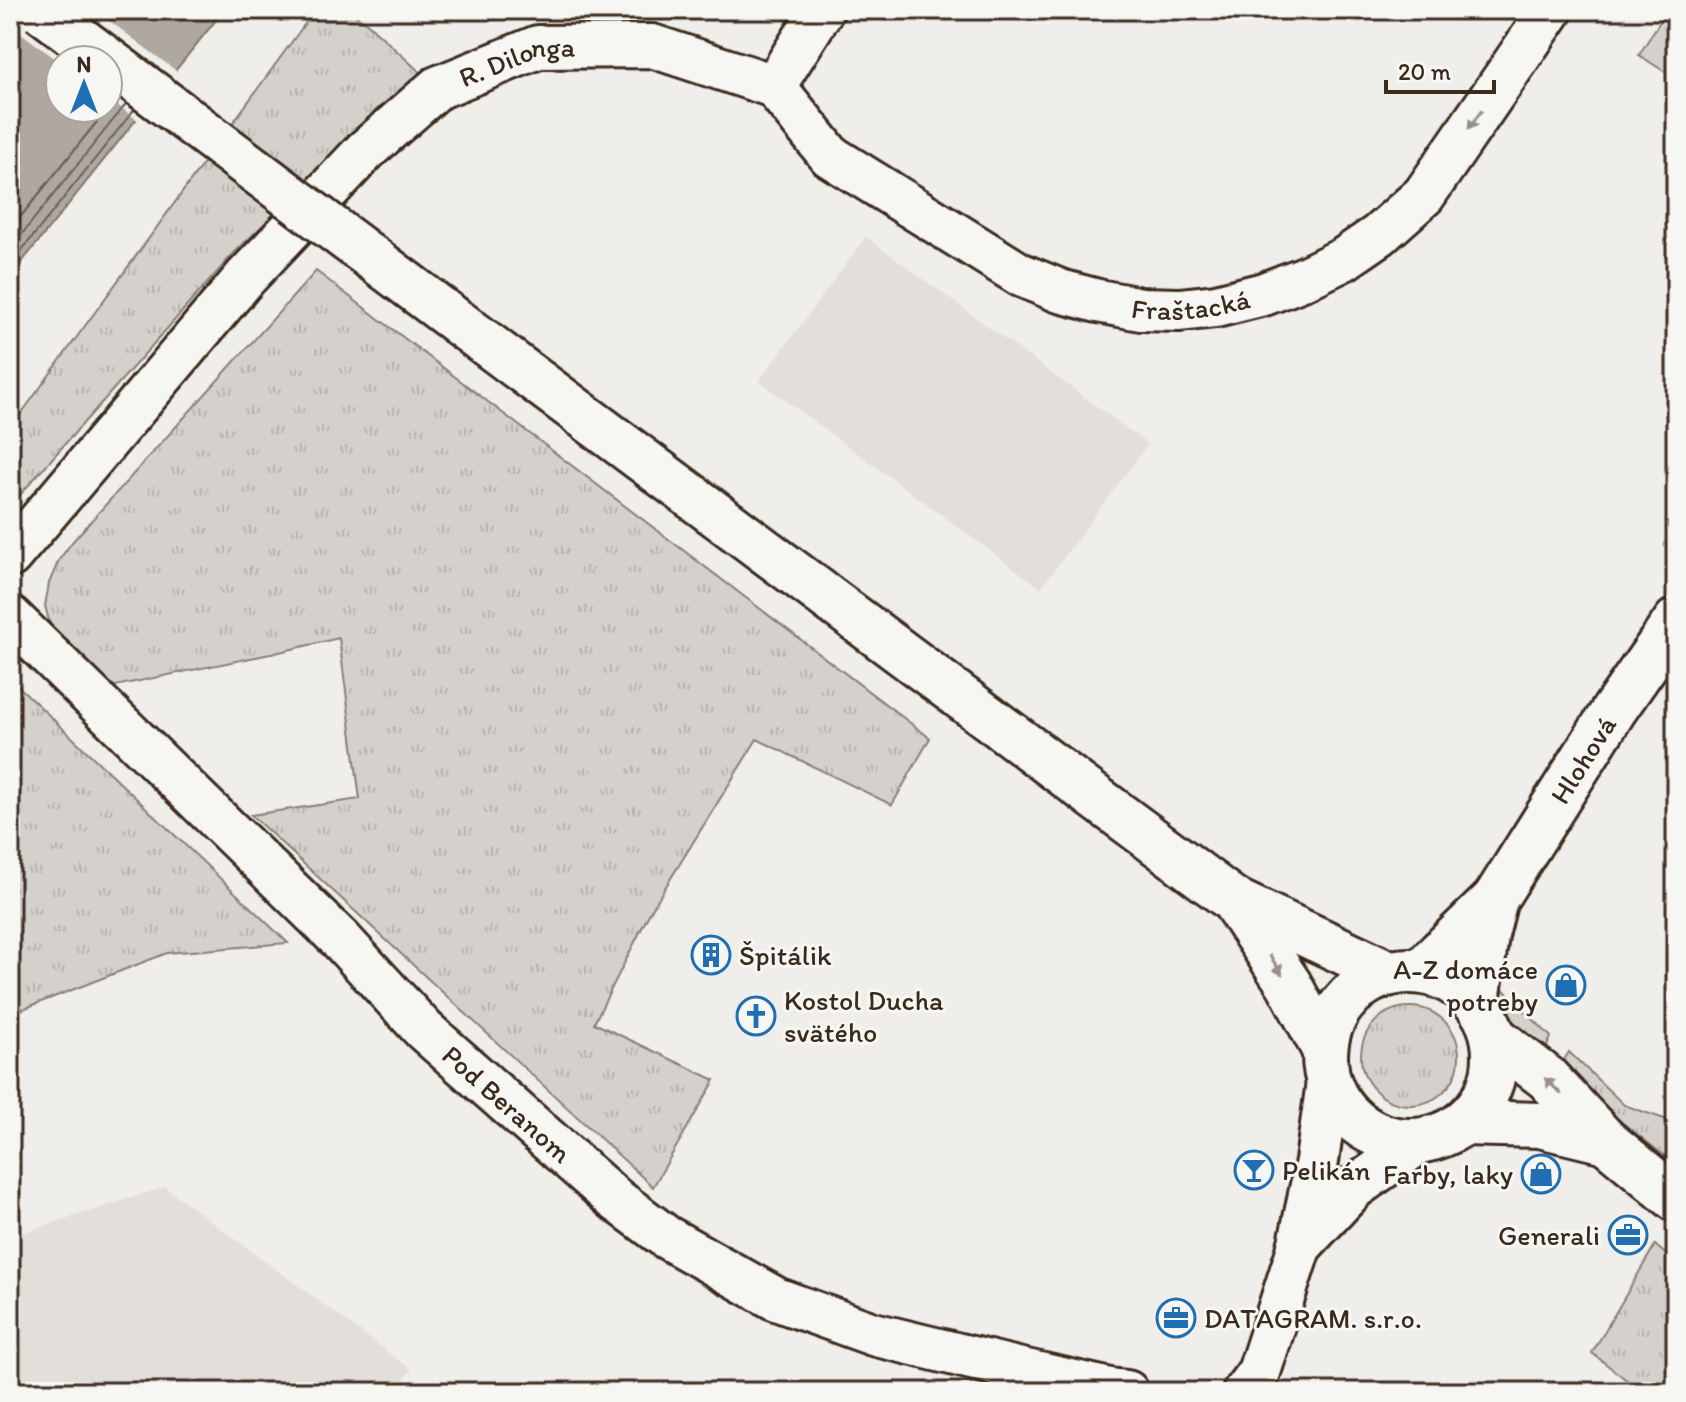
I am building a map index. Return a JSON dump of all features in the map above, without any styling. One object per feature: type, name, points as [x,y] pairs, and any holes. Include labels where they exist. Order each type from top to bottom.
[{"type":"main road","points":[[41,10],[1233,900],[1405,972],[1445,977],[1465,990],[1485,1020],[1547,1078],[1606,1141],[1676,1199]]},
{"type":"main road","name":"Hlohová","points":[[1485,1020],[1486,935],[1495,899],[1614,710],[1676,621]]},
{"type":"main road","name":"Hlohová","points":[[1405,972],[1495,899]]},
{"type":"main road","points":[[1233,900],[1289,984],[1326,1065],[1335,1097],[1356,1123],[1377,1135],[1399,1141],[1422,1140],[1464,1123],[1479,1106],[1491,1085],[1495,1070],[1496,1054],[1485,1020]]},
{"type":"main road","points":[[1326,1065],[1330,1025],[1342,1003],[1366,982],[1405,972]]},
{"type":"main road","points":[[1464,1123],[1540,1125],[1606,1141]]},
{"type":"street","points":[[774,86],[822,10]]},
{"type":"street","name":"Fraštacká","points":[[774,86],[830,156],[1021,275],[1060,291],[1098,301],[1141,309],[1180,310],[1216,306],[1264,294],[1344,259],[1379,235],[1424,195],[1551,10]]},
{"type":"street","name":"R. Dilonga","points":[[10,556],[245,278],[366,150],[437,88],[538,47],[652,46],[774,86]]},
{"type":"street","name":"Pod Beranom","points":[[10,617],[341,940],[424,1030],[615,1199],[666,1237],[776,1299],[1011,1381],[1127,1392]]},
{"type":"street","points":[[1244,1392],[1259,1372],[1299,1248],[1317,1161],[1326,1065]]},
{"type":"street","points":[[1299,1248],[1355,1187],[1422,1140]]},
{"type":"shaded area","points":[[866,237],[1148,444],[1041,588],[759,381]]},
{"type":"shaded area","points":[[165,1187],[412,1370],[392,1392],[10,1392],[10,1237]]},
{"type":"green space","points":[[315,10],[349,10],[421,73],[234,253],[10,506],[10,429]]},
{"type":"green space","points":[[1667,10],[1676,10],[1676,79],[1639,55]]},
{"type":"green space","points":[[316,271],[930,738],[892,805],[757,739],[650,912],[594,1023],[715,1080],[653,1187],[251,815],[360,799],[339,638],[101,689],[51,628],[45,606],[49,583],[59,560],[73,541]]},
{"type":"green space","points":[[10,681],[288,943],[167,953],[10,1014]]},
{"type":"green space","points":[[1501,987],[1551,1037],[1541,1061],[1510,1029],[1502,1011]]},
{"type":"green space","points":[[1410,1007],[1429,1011],[1445,1021],[1455,1037],[1459,1056],[1455,1075],[1445,1091],[1429,1101],[1410,1105],[1391,1101],[1375,1091],[1365,1075],[1361,1056],[1365,1037],[1375,1021],[1391,1011]]},
{"type":"green space","points":[[1569,1052],[1624,1105],[1676,1123],[1676,1165],[1557,1071]]},
{"type":"green space","points":[[1655,1245],[1676,1263],[1676,1392],[1637,1392],[1638,1389],[1592,1353]]},
{"type":"water","points":[[10,10],[224,10],[10,277]]},
{"type":"pier","points":[[10,10],[95,10],[179,73],[140,122],[124,110],[124,44],[44,44],[44,50],[10,25]]},
{"type":"place","name":"Špitálik","points":[[711,955]]},
{"type":"place","name":"A-Z domáce potreby","points":[[1566,985]]},
{"type":"place","name":"Kostol Ducha svätého","points":[[756,1016]]},
{"type":"place","name":"Pelikán","points":[[1254,1170]]},
{"type":"place","name":"Farby, laky","points":[[1541,1174]]},
{"type":"place","name":"Generali","points":[[1628,1235]]},
{"type":"place","name":"DATAGRAM. s.r.o.","points":[[1176,1318]]}]
